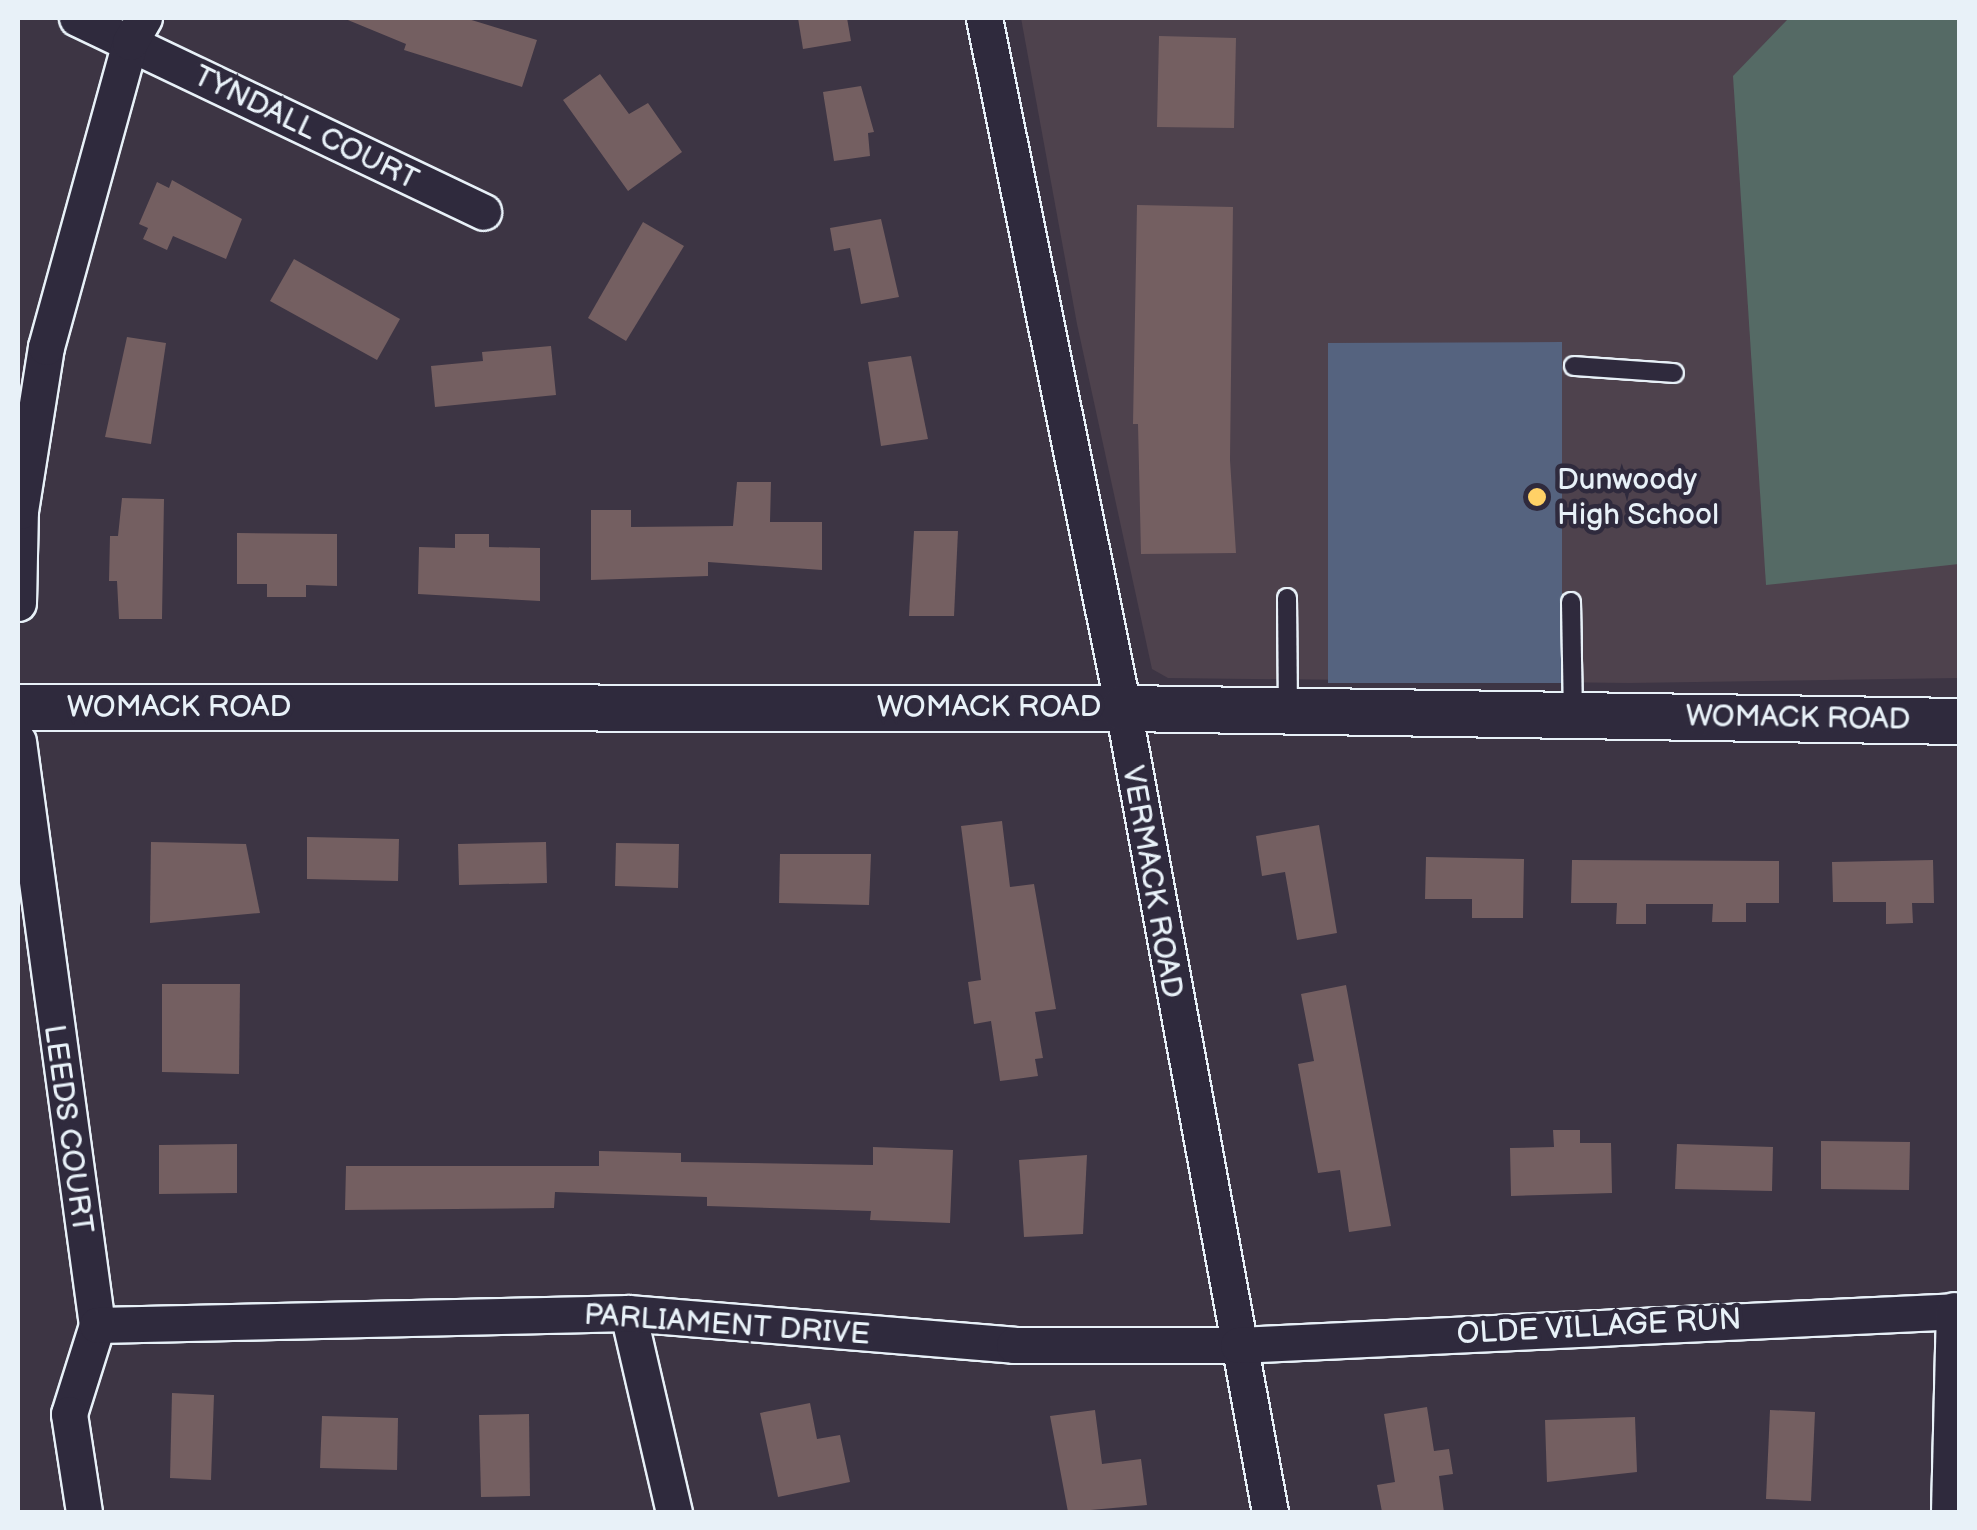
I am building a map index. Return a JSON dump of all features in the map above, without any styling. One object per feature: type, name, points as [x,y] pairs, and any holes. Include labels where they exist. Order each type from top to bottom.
[{"type":"street","name":"TYNDALL COURT","points":[[78,18],[137,30],[483,212]]},
{"type":"street","name":"VERMACK ROAD","points":[[984,18],[1123,708],[1270,1512]]},
{"type":"street","points":[[18,602],[20,512],[46,346],[137,30]]},
{"type":"street","name":"WOMACK ROAD","points":[[18,706],[1123,708],[1960,721]]},
{"type":"street","name":"LEEDS COURT","points":[[18,740],[97,1325],[69,1414],[84,1512]]},
{"type":"street","points":[[1949,1512],[1957,1310]]},
{"type":"street","name":"OLDE VILLAGE RUN","points":[[1238,1345],[1957,1310]]},
{"type":"street","points":[[628,1313],[674,1512]]},
{"type":"street","name":"PARLIAMENT DRIVE","points":[[97,1325],[628,1313],[1014,1345],[1238,1345]]},
{"type":"lane","points":[[1574,366],[1674,373]]},
{"type":"lane","points":[[1288,598],[1288,710]]},
{"type":"lane","points":[[1571,602],[1573,714]]},
{"type":"shaded area","name":"Dunwoody High School","points":[[1021,18],[1959,18],[1959,678],[1629,683],[1168,678],[1152,669],[1077,324]]},
{"type":"green space","points":[[1960,18],[1959,564],[1766,585],[1733,76],[1788,19]]},
{"type":"water","points":[[1562,342],[1562,683],[1328,683],[1328,343]]},
{"type":"building","points":[[343,18],[465,18],[537,40],[522,87],[404,50],[406,44]]},
{"type":"building","points":[[798,18],[847,18],[851,41],[803,49]]},
{"type":"building","points":[[1159,36],[1236,38],[1234,128],[1157,127]]},
{"type":"building","points":[[600,74],[629,114],[648,103],[682,152],[628,191],[563,100]]},
{"type":"building","points":[[861,86],[874,132],[868,133],[870,156],[834,161],[823,92]]},
{"type":"building","points":[[172,180],[242,219],[226,259],[173,236],[167,250],[143,239],[148,228],[139,224],[157,182],[169,188]]},
{"type":"building","points":[[1137,205],[1233,207],[1230,460],[1236,553],[1141,554],[1138,424],[1133,424]]},
{"type":"building","points":[[881,219],[899,297],[861,304],[850,248],[834,251],[830,228]]},
{"type":"building","points":[[643,222],[684,246],[626,341],[588,318]]},
{"type":"building","points":[[294,259],[400,319],[377,360],[270,301]]},
{"type":"building","points":[[127,337],[166,343],[151,444],[105,437]]},
{"type":"building","points":[[551,346],[556,395],[435,407],[431,366],[483,361],[482,352]]},
{"type":"building","points":[[911,356],[928,439],[881,446],[868,362]]},
{"type":"building","points":[[737,482],[771,482],[770,522],[822,522],[822,570],[708,562],[708,576],[591,580],[591,510],[631,510],[631,527],[733,526]]},
{"type":"building","points":[[122,498],[164,499],[162,619],[119,619],[117,581],[109,581],[110,536],[118,536]]},
{"type":"building","points":[[914,531],[958,531],[954,616],[909,616]]},
{"type":"building","points":[[237,533],[337,534],[337,586],[306,585],[306,597],[267,597],[267,584],[237,584]]},
{"type":"building","points":[[455,534],[489,534],[489,547],[540,548],[540,601],[418,594],[419,547],[455,548]]},
{"type":"building","points":[[1002,821],[1010,887],[1034,884],[1056,1009],[1035,1012],[1043,1058],[1035,1059],[1038,1076],[1000,1081],[991,1021],[974,1024],[968,982],[981,980],[961,826]]},
{"type":"building","points":[[1319,825],[1337,933],[1297,940],[1285,872],[1262,876],[1256,836]]},
{"type":"building","points":[[307,837],[399,839],[398,881],[307,879]]},
{"type":"building","points":[[151,842],[246,844],[260,913],[150,923]]},
{"type":"building","points":[[546,842],[547,883],[459,885],[458,844]]},
{"type":"building","points":[[616,843],[679,844],[678,888],[615,886]]},
{"type":"building","points":[[780,854],[871,854],[869,905],[779,903]]},
{"type":"building","points":[[1426,857],[1524,859],[1523,918],[1472,918],[1472,899],[1425,899]]},
{"type":"building","points":[[1572,860],[1779,861],[1779,903],[1746,903],[1746,922],[1712,922],[1713,904],[1646,904],[1646,924],[1616,924],[1617,903],[1571,903]]},
{"type":"building","points":[[1933,860],[1934,903],[1912,903],[1913,923],[1886,924],[1886,902],[1833,902],[1832,862]]},
{"type":"building","points":[[162,984],[240,984],[239,1074],[162,1072]]},
{"type":"building","points":[[1346,985],[1391,1226],[1349,1232],[1340,1170],[1318,1173],[1298,1064],[1314,1061],[1301,994]]},
{"type":"building","points":[[1553,1130],[1580,1130],[1580,1143],[1611,1143],[1612,1193],[1511,1196],[1510,1148],[1554,1147]]},
{"type":"building","points":[[1821,1141],[1910,1142],[1909,1190],[1821,1189]]},
{"type":"building","points":[[237,1144],[237,1193],[159,1194],[159,1145]]},
{"type":"building","points":[[1677,1144],[1773,1147],[1772,1191],[1675,1189]]},
{"type":"building","points":[[873,1147],[953,1150],[950,1223],[870,1220],[871,1211],[707,1206],[707,1197],[555,1192],[554,1208],[345,1210],[346,1166],[599,1166],[599,1151],[681,1153],[681,1162],[873,1165]]},
{"type":"building","points":[[1087,1155],[1083,1234],[1024,1237],[1019,1160]]},
{"type":"building","points":[[172,1393],[214,1395],[211,1480],[170,1478]]},
{"type":"building","points":[[810,1403],[817,1439],[840,1435],[850,1482],[778,1497],[760,1413]]},
{"type":"building","points":[[1427,1407],[1434,1451],[1449,1449],[1453,1474],[1439,1476],[1444,1512],[1382,1512],[1377,1485],[1395,1482],[1384,1414]]},
{"type":"building","points":[[1095,1410],[1102,1464],[1141,1459],[1147,1505],[1068,1512],[1050,1416]]},
{"type":"building","points":[[1770,1410],[1815,1412],[1811,1501],[1766,1499]]},
{"type":"building","points":[[529,1414],[530,1496],[481,1497],[479,1415]]},
{"type":"building","points":[[322,1416],[398,1418],[397,1470],[320,1468]]},
{"type":"building","points":[[1635,1417],[1637,1472],[1547,1482],[1545,1420]]},
{"type":"place","name":"Dunwoody High School","points":[[1537,497]]}]
